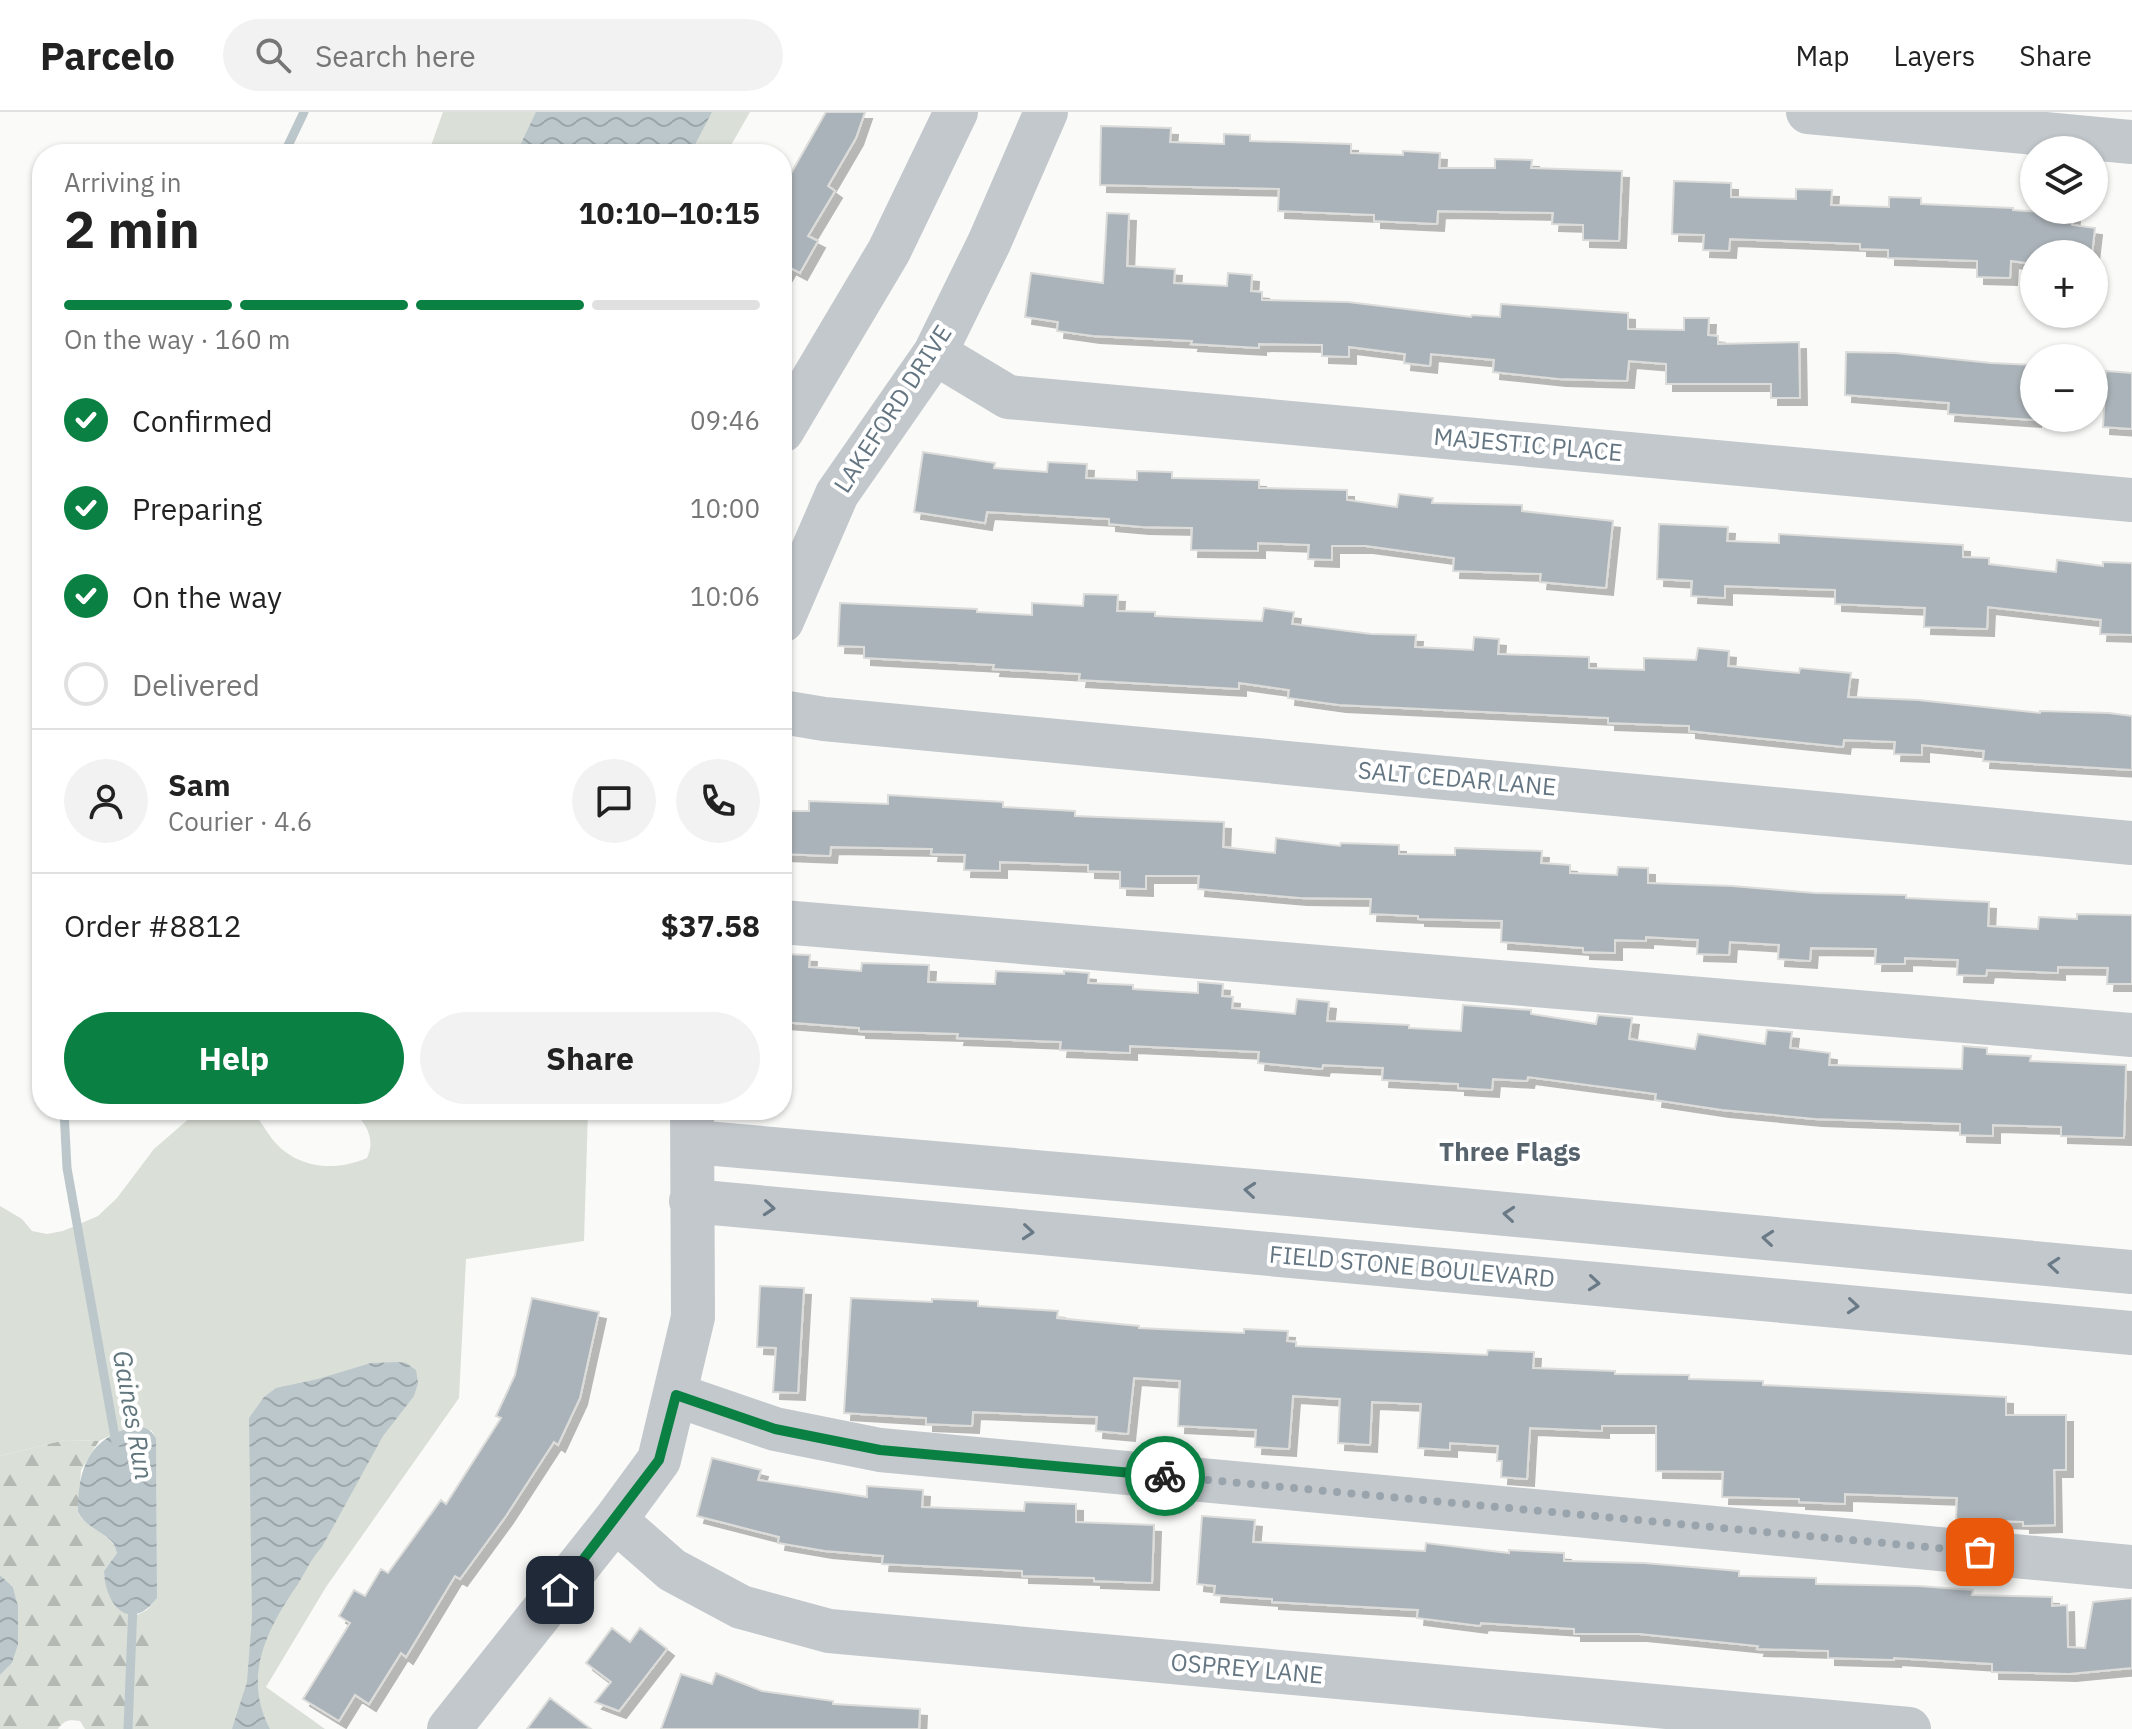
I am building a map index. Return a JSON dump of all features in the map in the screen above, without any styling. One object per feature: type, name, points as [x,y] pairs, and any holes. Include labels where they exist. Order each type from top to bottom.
[{"type":"street","points":[[792,414],[889,251],[956,112]]},
{"type":"street","name":"LAKEFORD DRIVE","points":[[792,598],[837,494],[935,353],[989,243],[1046,112]]},
{"type":"street","points":[[1808,112],[2132,142]]},
{"type":"street","name":"MAJESTIC PLACE","points":[[935,353],[1008,397],[2132,500]]},
{"type":"street","name":"SALT CEDAR LANE","points":[[792,714],[2132,843]]},
{"type":"street","points":[[792,923],[2132,1035]]},
{"type":"street","points":[[449,1729],[659,1460],[693,1317],[692,1126],[1327,1197],[2132,1272]]},
{"type":"street","name":"FIELD STONE BOULEVARD","points":[[691,1201],[2132,1333]]},
{"type":"street","points":[[676,1395],[775,1429],[880,1450],[2132,1567]]},
{"type":"street","name":"OSPREY LANE","points":[[615,1520],[672,1570],[741,1607],[829,1631],[1909,1729]]},
{"type":"green space","points":[[443,112],[750,112],[732,144],[432,144]]},
{"type":"green space","points":[[187,1120],[258,1120],[273,1140],[293,1157],[330,1166],[367,1158],[370,1138],[362,1120],[588,1120],[584,1241],[466,1259],[459,1398],[326,1587],[266,1687],[325,1729],[157,1729],[156,1438],[152,1431],[142,1426],[124,1429],[99,1441],[65,1440],[0,1456],[0,1206],[22,1219],[32,1231],[47,1234],[63,1231],[98,1216],[117,1198],[154,1149]]},
{"type":"green space","points":[[65,1440],[99,1441],[81,1470],[78,1512],[87,1524],[115,1546],[117,1553],[104,1571],[104,1577],[137,1615],[147,1610],[157,1598],[157,1729],[85,1729],[80,1721],[73,1720],[65,1722],[58,1729],[0,1729],[0,1675],[12,1663],[18,1645],[18,1606],[13,1587],[0,1575],[0,1456]]},
{"type":"water","points":[[536,112],[712,112],[695,144],[521,144]]},
{"type":"water","points":[[399,1362],[416,1370],[418,1383],[414,1396],[383,1436],[322,1547],[268,1636],[258,1672],[258,1690],[270,1729],[232,1729],[247,1682],[252,1617],[249,1418],[264,1397],[276,1388],[371,1363]]},
{"type":"water","points":[[135,1426],[148,1429],[156,1438],[157,1598],[147,1609],[129,1614],[114,1604],[105,1583],[104,1571],[117,1553],[114,1544],[85,1522],[78,1512],[80,1481],[89,1457],[107,1438]]},
{"type":"water","points":[[0,1575],[13,1587],[18,1606],[18,1645],[12,1663],[0,1675]]},
{"type":"building","points":[[826,112],[865,112],[856,138],[828,186],[835,191],[808,236],[818,241],[800,273],[792,269],[792,172]]},
{"type":"building","points":[[1101,126],[1171,128],[1170,142],[1224,144],[1224,134],[1250,135],[1250,141],[1351,144],[1351,153],[1440,153],[1439,168],[1495,168],[1495,159],[1532,160],[1531,168],[1622,171],[1619,241],[1583,240],[1583,225],[1552,224],[1553,213],[1438,211],[1437,224],[1374,221],[1374,215],[1278,211],[1279,189],[1100,185]]},
{"type":"building","points":[[1674,181],[1731,183],[1731,197],[1796,199],[1796,189],[1832,190],[1831,205],[1889,207],[1889,197],[1921,198],[1921,204],[2013,208],[2020,210],[2020,224],[2072,224],[2095,228],[2094,240],[2020,240],[2020,262],[2011,261],[2010,278],[1977,277],[1977,261],[1888,258],[1888,250],[1860,249],[1860,244],[1730,239],[1729,251],[1703,250],[1704,235],[1672,234]]},
{"type":"building","points":[[1107,213],[1129,214],[1127,266],[1175,269],[1174,283],[1227,286],[1228,273],[1252,275],[1251,291],[1262,292],[1262,300],[1348,302],[1471,317],[1500,317],[1501,304],[1628,313],[1628,329],[1684,330],[1684,318],[1709,318],[1708,335],[1718,336],[1718,344],[1799,342],[1800,398],[1771,398],[1771,384],[1666,384],[1666,364],[1629,361],[1627,381],[1559,379],[1493,372],[1494,360],[1431,354],[1430,366],[1404,363],[1405,354],[1349,347],[1349,357],[1322,356],[1322,345],[1259,344],[1259,348],[1093,336],[1057,331],[1058,322],[1025,317],[1031,273],[1103,283]]},
{"type":"building","points":[[1846,352],[1895,353],[2020,364],[2020,419],[1948,414],[1949,403],[1845,395]]},
{"type":"building","points":[[2108,371],[2132,373],[2132,429],[2108,427]]},
{"type":"building","points":[[923,452],[995,463],[994,468],[1047,472],[1048,462],[1087,464],[1086,478],[1137,480],[1137,471],[1172,472],[1172,478],[1259,480],[1259,488],[1347,490],[1347,500],[1397,507],[1399,494],[1433,498],[1432,503],[1522,505],[1522,511],[1613,521],[1606,588],[1540,582],[1541,574],[1453,571],[1454,558],[1366,546],[1332,546],[1332,560],[1308,559],[1309,545],[1258,543],[1258,551],[1191,550],[1192,528],[1142,527],[1109,524],[1109,519],[987,512],[985,523],[914,512]]},
{"type":"building","points":[[1659,524],[1728,527],[1727,541],[1779,543],[1779,534],[1963,545],[1963,557],[1989,558],[1989,564],[2056,572],[2057,560],[2103,566],[2103,562],[2132,563],[2132,635],[2100,634],[2101,620],[1988,607],[1987,629],[1924,627],[1925,608],[1835,604],[1835,590],[1725,586],[1725,598],[1691,596],[1692,581],[1657,579]]},
{"type":"building","points":[[1084,594],[1118,595],[1117,611],[1155,612],[1155,616],[1262,621],[1264,608],[1294,612],[1292,624],[1371,634],[1416,635],[1415,647],[1473,650],[1474,637],[1499,639],[1498,654],[1589,657],[1589,668],[1644,670],[1644,658],[1696,660],[1698,648],[1729,651],[1728,666],[1799,673],[1800,668],[1851,673],[1848,697],[1918,700],[2040,713],[2132,716],[2132,770],[1983,761],[1984,751],[1922,745],[1922,755],[1894,754],[1895,742],[1844,740],[1843,747],[1689,731],[1689,726],[1608,723],[1608,718],[1339,705],[1288,698],[1289,690],[1239,683],[1239,689],[1079,680],[1080,674],[993,669],[994,665],[864,658],[864,647],[838,646],[840,603],[977,609],[977,612],[1032,615],[1032,603],[1083,606]]},
{"type":"building","points":[[888,795],[1003,802],[1003,807],[1075,811],[1075,816],[1224,822],[1223,847],[1275,853],[1276,838],[1340,846],[1341,843],[1399,845],[1399,854],[1455,855],[1455,848],[1542,851],[1541,863],[1570,865],[1570,873],[1617,875],[1618,867],[1648,868],[1648,883],[1989,902],[1988,926],[2038,929],[2039,917],[2077,919],[2077,914],[2132,915],[2132,984],[2107,984],[2108,968],[2058,967],[2058,973],[1987,970],[1986,976],[1957,975],[1958,960],[1905,958],[1905,964],[1875,964],[1876,949],[1811,948],[1810,961],[1778,959],[1779,945],[1730,942],[1729,955],[1697,954],[1698,940],[1646,937],[1646,941],[1615,940],[1615,953],[1583,952],[1583,948],[1501,942],[1502,921],[1418,919],[1418,916],[1370,914],[1371,899],[1300,898],[1198,889],[1199,876],[1146,876],[1146,889],[1120,888],[1120,872],[1088,871],[1088,865],[1000,862],[1000,871],[964,870],[965,855],[931,854],[932,849],[831,847],[830,856],[792,854],[792,811],[809,811],[809,801],[888,804]]},
{"type":"building","points":[[792,954],[810,955],[809,967],[861,971],[862,963],[929,965],[928,982],[995,984],[996,971],[1064,974],[1064,971],[1089,973],[1088,983],[1133,985],[1133,989],[1198,993],[1198,982],[1223,984],[1222,996],[1233,997],[1232,1008],[1295,1014],[1297,999],[1329,1002],[1327,1021],[1409,1025],[1409,1028],[1461,1031],[1463,1005],[1531,1010],[1531,1014],[1596,1024],[1598,1015],[1632,1018],[1629,1039],[1695,1049],[1698,1034],[1765,1044],[1767,1030],[1792,1032],[1790,1048],[1830,1053],[1829,1065],[1962,1069],[1963,1046],[1987,1048],[1987,1054],[2031,1056],[2030,1061],[2126,1065],[2124,1138],[2061,1136],[2061,1127],[1993,1125],[1993,1136],[1960,1135],[1960,1124],[1815,1119],[1722,1110],[1655,1100],[1656,1094],[1528,1077],[1527,1081],[1493,1079],[1492,1090],[1458,1088],[1458,1084],[1382,1080],[1383,1068],[1323,1065],[1322,1069],[1258,1063],[1259,1052],[1130,1046],[1130,1053],[1060,1050],[1061,1042],[957,1038],[958,1034],[859,1031],[859,1028],[792,1023]]},
{"type":"building","points":[[760,1286],[804,1288],[798,1393],[773,1392],[776,1348],[757,1347]]},
{"type":"building","points":[[532,1298],[599,1312],[580,1398],[558,1445],[554,1442],[460,1579],[455,1576],[406,1657],[401,1653],[369,1704],[355,1695],[339,1721],[303,1699],[350,1623],[339,1616],[354,1590],[365,1596],[381,1569],[388,1573],[441,1500],[446,1504],[501,1418],[496,1416],[515,1375]]},
{"type":"building","points":[[851,1298],[978,1301],[978,1306],[1058,1311],[1057,1318],[1139,1328],[1244,1333],[1244,1329],[1288,1331],[1287,1341],[1296,1342],[1296,1346],[1487,1355],[1488,1350],[1534,1352],[1533,1368],[1689,1375],[1689,1379],[1763,1381],[1763,1385],[2006,1397],[2006,1415],[2066,1415],[2066,1470],[2054,1470],[2055,1525],[2023,1526],[2023,1522],[1956,1519],[1957,1498],[1845,1494],[1845,1504],[1722,1497],[1723,1472],[1656,1471],[1656,1426],[1602,1426],[1602,1431],[1530,1428],[1527,1479],[1501,1477],[1502,1461],[1497,1461],[1498,1446],[1450,1443],[1450,1450],[1418,1448],[1421,1404],[1372,1402],[1370,1445],[1338,1443],[1340,1399],[1293,1396],[1289,1449],[1255,1447],[1256,1430],[1178,1426],[1180,1381],[1134,1378],[1128,1434],[1096,1431],[1097,1417],[973,1412],[972,1426],[926,1424],[926,1418],[844,1413]]},
{"type":"building","points":[[712,1458],[761,1470],[758,1480],[867,1497],[867,1486],[923,1490],[922,1507],[1024,1511],[1025,1502],[1076,1504],[1076,1522],[1154,1525],[1152,1583],[1022,1576],[1022,1571],[882,1564],[883,1556],[778,1543],[779,1537],[697,1516]]},
{"type":"building","points":[[1202,1516],[1255,1520],[1253,1542],[1425,1551],[1426,1543],[1509,1553],[1509,1550],[1564,1553],[1564,1561],[1644,1563],[1739,1571],[1739,1576],[1816,1578],[1816,1584],[1918,1586],[1973,1590],[1972,1595],[2052,1597],[2052,1606],[2067,1605],[2068,1647],[2085,1648],[2093,1602],[2132,1598],[2132,1668],[2069,1674],[1992,1672],[1992,1664],[1894,1658],[1828,1658],[1828,1651],[1757,1649],[1758,1646],[1640,1634],[1574,1634],[1574,1629],[1481,1623],[1480,1626],[1417,1618],[1418,1610],[1272,1602],[1272,1599],[1214,1595],[1215,1586],[1197,1584]]},
{"type":"building","points":[[612,1628],[630,1642],[640,1628],[667,1649],[619,1711],[595,1702],[611,1682],[586,1663]]},
{"type":"building","points":[[716,1673],[762,1691],[833,1701],[833,1704],[920,1709],[919,1729],[661,1729],[681,1674],[712,1684]]},
{"type":"building","points":[[550,1698],[591,1729],[527,1729]]},
{"type":"waterway","name":"Gaines Run","points":[[289,144],[304,112]]},
{"type":"waterway","name":"Gaines Run","points":[[65,1120],[67,1168],[116,1443]]},
{"type":"waterway","name":"Gaines Run","points":[[128,1729],[133,1604]]},
{"type":"way so far","points":[[1165,1476],[1980,1552]]},
{"type":"district","name":"Three Flags","points":[[1510,1152]]},
{"type":"route","points":[[560,1590],[659,1460],[676,1395],[775,1429],[880,1450],[1165,1476]]}]
